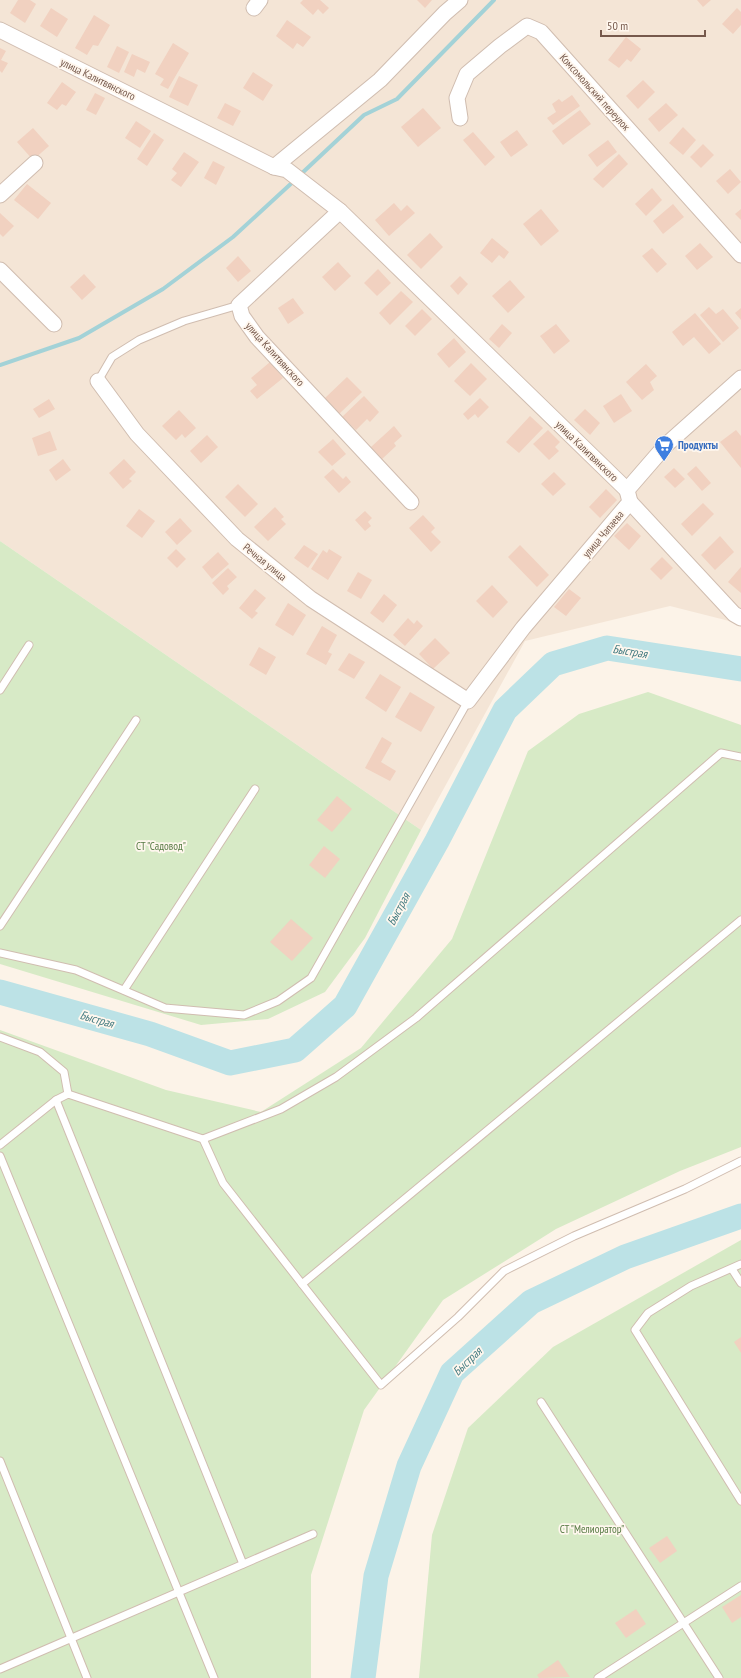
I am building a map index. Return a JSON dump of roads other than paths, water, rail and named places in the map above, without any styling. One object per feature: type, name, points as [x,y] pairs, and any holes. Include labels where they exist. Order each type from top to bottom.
[{"type":"street","points":[[280,168],[380,80],[445,13],[460,0]]},
{"type":"street","name":"Комсомольский переулок","points":[[460,118],[457,98],[466,74],[500,46],[528,26],[542,32],[741,255]]},
{"type":"street","name":"улица Калитвянского","points":[[0,30],[280,168],[336,207],[628,496],[734,614],[741,618]]},
{"type":"street","points":[[0,195],[35,164]]},
{"type":"street","points":[[239,304],[336,207]]},
{"type":"street","points":[[0,270],[54,324]]},
{"type":"street","name":"улица Калитвянского","points":[[239,304],[242,316],[258,336],[411,502]]},
{"type":"street","name":"улица Чапаева","points":[[468,701],[666,445],[741,378]]},
{"type":"street","name":"Речная улица","points":[[98,381],[136,434],[237,539],[311,599],[468,701]]},
{"type":"lane","points":[[98,381],[112,357],[139,340],[184,321],[239,304]]},
{"type":"lane","points":[[0,690],[29,645]]},
{"type":"lane","points":[[0,953],[76,970],[165,1008],[244,1015],[278,1001],[311,978],[468,701]]},
{"type":"lane","points":[[0,926],[136,720]]},
{"type":"lane","points":[[0,1145],[56,1100],[68,1094],[203,1139],[281,1110],[336,1077],[416,1018],[721,753],[741,756]]},
{"type":"lane","points":[[124,990],[255,789]]},
{"type":"lane","points":[[302,1284],[741,920]]},
{"type":"lane","points":[[0,1037],[40,1052],[64,1072],[68,1094]]},
{"type":"lane","points":[[56,1100],[243,1564]]},
{"type":"lane","points":[[203,1139],[223,1183],[381,1385],[458,1317],[504,1270],[574,1236],[685,1189],[741,1161]]},
{"type":"lane","points":[[0,1156],[214,1678]]},
{"type":"lane","points":[[741,1264],[690,1286],[648,1313],[635,1330],[741,1501]]},
{"type":"lane","points":[[732,1268],[741,1283]]},
{"type":"lane","points":[[541,1402],[719,1678]]},
{"type":"lane","points":[[0,1461],[87,1678]]},
{"type":"lane","points":[[0,1669],[313,1534]]},
{"type":"lane","points":[[598,1678],[741,1586]]},
{"type":"waterway","points":[[300,175],[364,115],[397,99],[494,0]]},
{"type":"waterway","points":[[0,365],[79,338],[163,289],[233,237],[295,180]]},
{"type":"waterway","name":"Быстрая","points":[[0,992],[150,1034],[230,1063],[295,1050],[345,1006],[437,841],[505,710],[553,664],[607,648],[741,669]]},
{"type":"waterway","name":"Быстрая","points":[[363,1678],[376,1576],[409,1466],[452,1373],[531,1302],[625,1257],[741,1216]]},
{"type":"place","name":"Продукты","points":[[664,462]]},
{"type":"park label","name":"СТ \"Садовод\"","points":[[161,846]]},
{"type":"park label","name":"СТ \"Мелиоратор\"","points":[[592,1529]]}]
